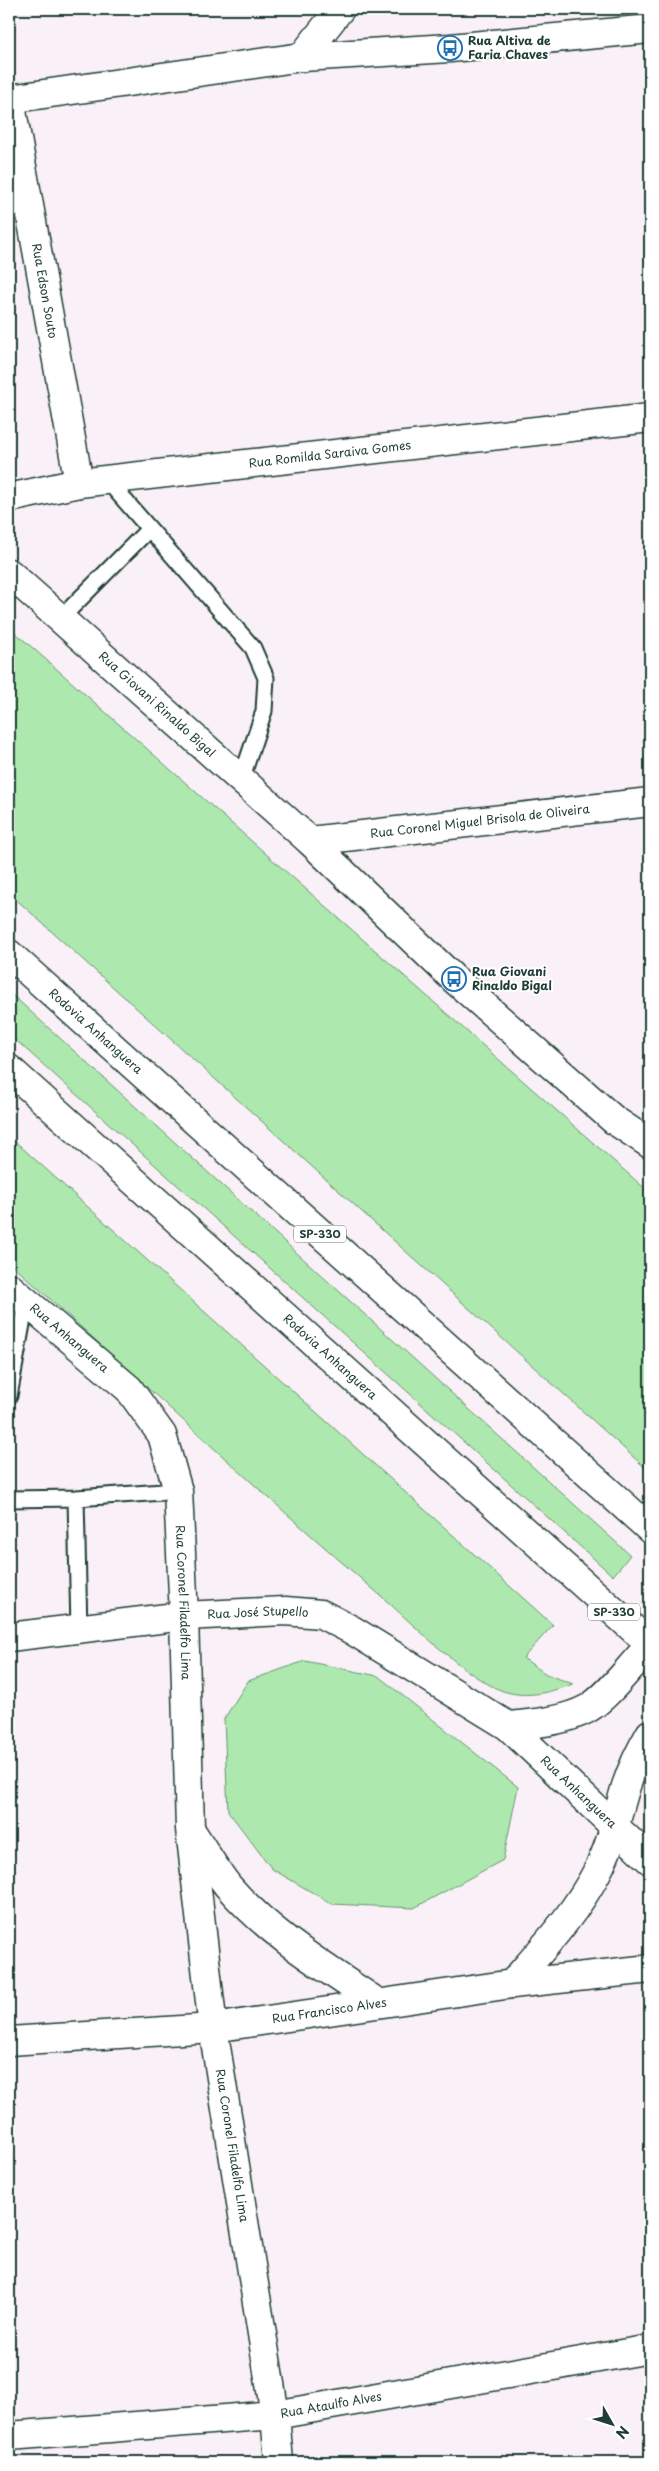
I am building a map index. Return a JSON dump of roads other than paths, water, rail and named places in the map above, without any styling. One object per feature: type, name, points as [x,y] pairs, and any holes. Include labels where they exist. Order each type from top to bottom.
[{"type":"main road","points":[[302,57],[340,9]]},
{"type":"main road","points":[[9,99],[302,57],[450,48],[650,30]]},
{"type":"main road","name":"Rua Edson Souto","points":[[9,99],[79,483]]},
{"type":"main road","name":"Rua Romilda Saraiva Gomes","points":[[9,498],[79,483],[650,418]]},
{"type":"main road","name":"Rua Giovani Rinaldo Bigal","points":[[9,573],[310,841],[454,979],[614,1120],[650,1144]]},
{"type":"main road","name":"Rua Coronel Miguel Brisola de Oliveira","points":[[310,841],[650,802]]},
{"type":"main road","name":"Rodovia Anhanguera","points":[[9,954],[641,1521]]},
{"type":"main road","name":"Rodovia Anhanguera","points":[[9,1069],[650,1644]]},
{"type":"main road","name":"Rua Anhanguera","points":[[18,1294],[129,1389]]},
{"type":"main road","name":"Rua Coronel Filadelfo Lima","points":[[129,1389],[162,1435],[178,1491],[184,1616],[190,1829],[213,2028],[275,2415],[279,2462]]},
{"type":"main road","name":"Rua José Stupello","points":[[9,1637],[184,1616],[285,1611],[321,1614],[352,1630],[508,1726]]},
{"type":"main road","points":[[508,1726],[553,1722],[589,1708],[610,1689],[650,1644]]},
{"type":"main road","name":"Rua Anhanguera","points":[[508,1726],[650,1860]]},
{"type":"main road","points":[[512,1984],[567,1921],[598,1870],[616,1827],[626,1786],[639,1754],[650,1734]]},
{"type":"main road","points":[[190,1829],[228,1886],[272,1927],[319,1964],[378,2003]]},
{"type":"main road","name":"Rua Francisco Alves","points":[[9,2041],[213,2028],[512,1984],[650,1968]]},
{"type":"main road","name":"Rua Ataulfo Alves","points":[[9,2436],[275,2415],[650,2349]]},
{"type":"lane","points":[[107,480],[253,648],[266,678],[264,711],[241,780]]},
{"type":"lane","points":[[60,619],[149,529]]},
{"type":"lane","points":[[9,1396],[18,1294]]},
{"type":"lane","points":[[9,1499],[76,1498],[178,1491]]},
{"type":"lane","points":[[76,1498],[79,1629]]},
{"type":"place","name":"Rua Altiva de Faria Chaves","points":[[450,48]]},
{"type":"place","name":"Rua Giovani Rinaldo Bigal","points":[[454,979]]}]
